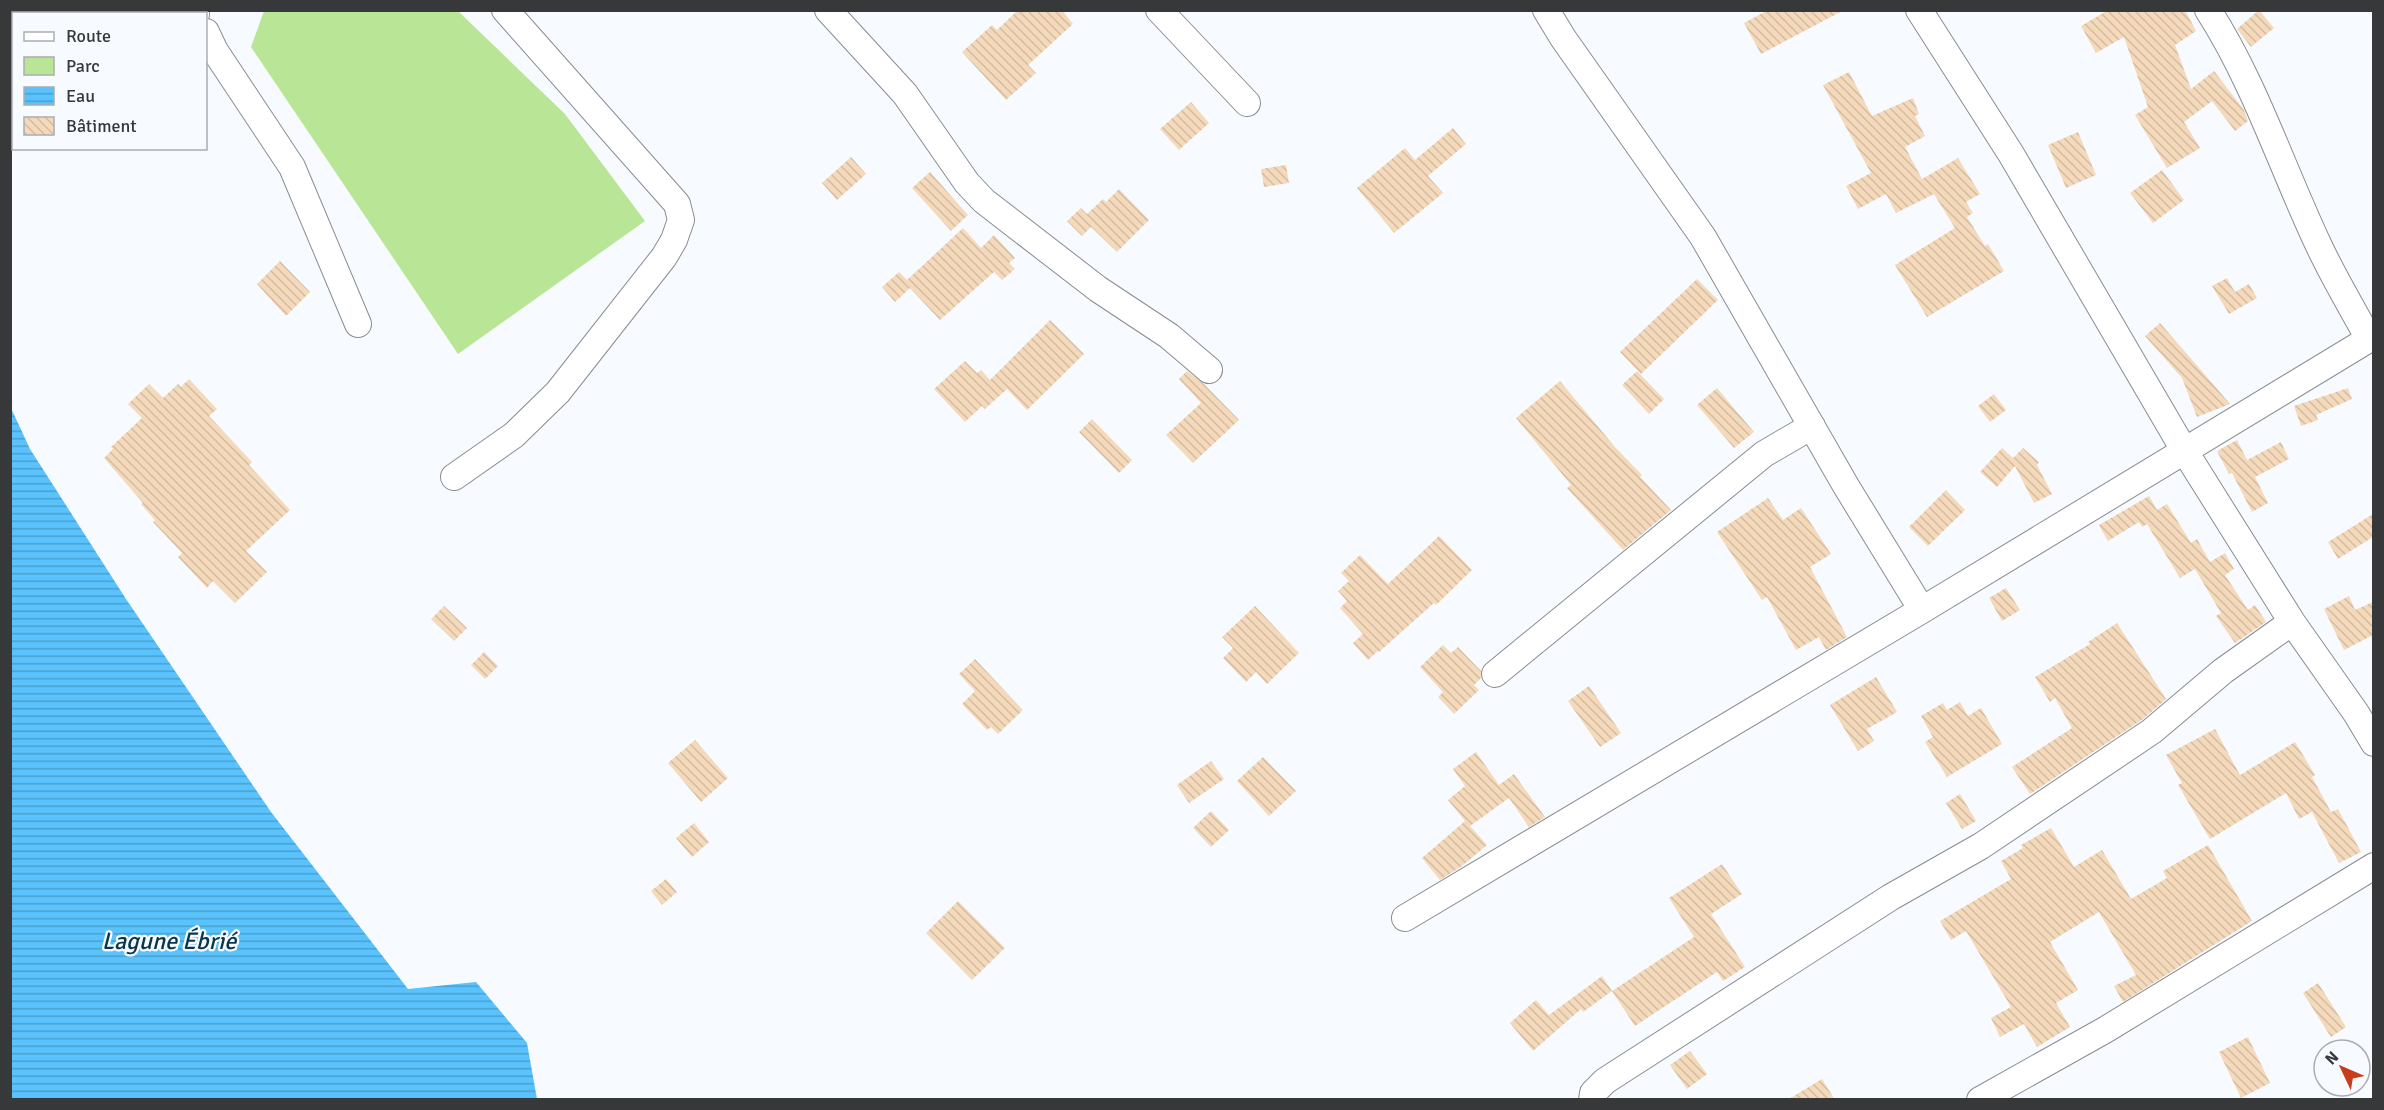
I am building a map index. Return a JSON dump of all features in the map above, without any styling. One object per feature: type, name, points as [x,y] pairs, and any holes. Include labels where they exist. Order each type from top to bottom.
[{"type":"street","points":[[454,477],[514,435],[558,392],[664,257],[674,240],[681,220],[676,204],[505,10]]},
{"type":"street","points":[[828,10],[905,94],[967,183],[984,201],[1098,289],[1169,336],[1209,369]]},
{"type":"street","points":[[1159,10],[1247,103]]},
{"type":"street","points":[[1546,10],[1563,38],[1703,237],[1922,610]]},
{"type":"street","points":[[1919,10],[2011,154],[2184,450],[2292,622],[2356,713],[2373,743]]},
{"type":"street","points":[[1406,918],[1922,610],[2371,338],[2319,247],[2258,106],[2219,27],[2208,10]]},
{"type":"street","points":[[207,34],[215,51],[292,166],[358,324]]},
{"type":"street","points":[[1495,674],[1756,460],[1812,426]]},
{"type":"street","points":[[1592,1100],[1593,1093],[1605,1081],[1892,897],[1981,846],[2152,731],[2223,671],[2292,622]]},
{"type":"street","points":[[1980,1100],[2104,1030],[2373,866]]},
{"type":"green space","points":[[264,11],[458,11],[565,114],[645,221],[458,354],[251,47]]},
{"type":"water","name":"Lagune Ébrié","points":[[11,408],[30,449],[126,599],[271,812],[408,989],[476,982],[527,1043],[537,1099],[11,1099]]},
{"type":"building","points":[[1018,10],[1062,10],[1073,24],[1028,65],[1036,73],[1006,100],[962,52],[992,25],[997,30]]},
{"type":"building","points":[[1768,10],[1844,10],[1761,54],[1744,23]]},
{"type":"building","points":[[2108,10],[2185,10],[2196,31],[2175,45],[2191,89],[2214,71],[2244,110],[2248,121],[2235,131],[2212,101],[2184,122],[2200,148],[2167,168],[2135,115],[2148,107],[2124,37],[2096,53],[2081,26]]},
{"type":"building","points":[[2259,10],[2274,28],[2251,47],[2237,29]]},
{"type":"building","points":[[1849,72],[1872,116],[1913,98],[1919,114],[1915,116],[1925,136],[1905,147],[1922,179],[1958,158],[1980,194],[1966,202],[1973,213],[1967,217],[1985,246],[1988,244],[2004,271],[1927,317],[1895,265],[1955,228],[1934,194],[1896,213],[1886,194],[1858,209],[1846,186],[1871,173],[1823,85]]},
{"type":"building","points":[[1191,102],[1209,123],[1179,150],[1160,129]]},
{"type":"building","points":[[1453,128],[1466,144],[1428,176],[1443,193],[1394,233],[1357,188],[1405,148],[1415,160]]},
{"type":"building","points":[[2078,132],[2096,175],[2066,188],[2048,145]]},
{"type":"building","points":[[851,157],[866,174],[837,200],[822,183]]},
{"type":"building","points":[[1286,165],[1289,183],[1264,187],[1261,169]]},
{"type":"building","points":[[2162,170],[2184,200],[2153,223],[2130,193]]},
{"type":"building","points":[[930,172],[968,215],[951,231],[912,188]]},
{"type":"building","points":[[1119,189],[1149,220],[1117,252],[1091,227],[1082,236],[1067,221],[1081,208],[1087,214],[1103,199],[1106,202]]},
{"type":"building","points":[[963,228],[981,248],[994,235],[1015,258],[1009,263],[1015,269],[1002,280],[994,272],[940,320],[910,288],[895,302],[882,287],[899,272],[907,280]]},
{"type":"building","points":[[280,261],[310,292],[286,316],[257,284]]},
{"type":"building","points":[[2227,278],[2235,292],[2249,284],[2257,298],[2229,314],[2212,286]]},
{"type":"building","points":[[1697,279],[1718,300],[1641,374],[1620,352]]},
{"type":"building","points":[[1050,320],[1084,354],[1027,410],[1007,389],[985,409],[982,406],[965,422],[934,389],[965,361],[977,373],[981,370],[990,380]]},
{"type":"building","points":[[2160,323],[2230,404],[2197,417],[2182,378],[2145,336]]},
{"type":"building","points":[[1187,371],[1204,384],[1239,420],[1193,463],[1166,435],[1201,403],[1179,379]]},
{"type":"building","points":[[1637,371],[1664,399],[1649,414],[1622,385]]},
{"type":"building","points":[[189,379],[217,409],[209,416],[252,462],[249,465],[290,510],[246,551],[267,572],[235,603],[213,581],[207,588],[178,557],[182,553],[153,522],[155,520],[141,504],[143,503],[104,458],[113,449],[111,447],[142,418],[128,404],[149,384],[163,398],[178,384],[181,387]]},
{"type":"building","points":[[1560,381],[1615,447],[1642,475],[1640,477],[1671,510],[1623,550],[1567,488],[1571,485],[1516,418]]},
{"type":"building","points":[[1717,388],[1754,432],[1734,448],[1697,405]]},
{"type":"building","points":[[2348,388],[2352,399],[2316,415],[2318,420],[2301,426],[2294,406]]},
{"type":"building","points":[[1994,394],[2006,410],[1990,422],[1978,406]]},
{"type":"building","points":[[1092,419],[1132,460],[1119,473],[1079,432]]},
{"type":"building","points":[[2237,440],[2247,460],[2281,442],[2289,459],[2255,477],[2268,503],[2252,512],[2232,473],[2229,474],[2217,451]]},
{"type":"building","points":[[2002,448],[2013,458],[2023,448],[2039,462],[2037,465],[2052,494],[2034,503],[2015,466],[1997,487],[1980,472]]},
{"type":"building","points":[[1946,490],[1965,510],[1928,546],[1909,527]]},
{"type":"building","points":[[2149,496],[2157,510],[2167,504],[2191,543],[2197,539],[2210,562],[2225,553],[2234,569],[2225,575],[2248,610],[2255,605],[2266,622],[2235,643],[2216,616],[2221,613],[2195,569],[2180,578],[2147,524],[2142,527],[2139,522],[2108,541],[2099,525]]},
{"type":"building","points":[[1768,498],[1783,520],[1801,508],[1831,554],[1810,567],[1847,637],[1826,650],[1819,637],[1796,650],[1767,597],[1762,600],[1717,532]]},
{"type":"building","points":[[2373,514],[2373,537],[2338,559],[2328,542]]},
{"type":"building","points":[[1439,536],[1472,570],[1436,605],[1434,603],[1368,660],[1353,643],[1363,634],[1340,608],[1347,601],[1338,591],[1349,581],[1341,573],[1360,555],[1388,584]]},
{"type":"building","points":[[2006,588],[2020,610],[2002,621],[1989,598]]},
{"type":"building","points":[[2349,596],[2355,610],[2373,602],[2373,635],[2344,650],[2324,609]]},
{"type":"building","points":[[444,606],[467,628],[454,641],[431,619]]},
{"type":"building","points":[[1255,606],[1299,653],[1267,684],[1256,672],[1246,682],[1223,658],[1233,648],[1222,637]]},
{"type":"building","points":[[2117,623],[2166,699],[2143,719],[2030,794],[2012,767],[2072,728],[2055,698],[2050,702],[2035,677],[2090,644],[2088,642]]},
{"type":"building","points":[[1443,645],[1451,653],[1458,647],[1481,671],[1481,678],[1474,685],[1479,690],[1454,714],[1438,697],[1443,692],[1420,667]]},
{"type":"building","points":[[484,652],[498,666],[485,679],[471,665]]},
{"type":"building","points":[[975,659],[1023,710],[998,734],[991,727],[987,730],[962,704],[975,691],[959,674]]},
{"type":"building","points":[[1876,677],[1897,712],[1867,729],[1874,741],[1858,751],[1830,705]]},
{"type":"building","points":[[1589,686],[1621,733],[1600,747],[1568,701]]},
{"type":"building","points":[[1960,702],[1968,716],[1981,708],[2002,744],[1947,777],[1925,742],[1933,737],[1921,716],[1943,703],[1947,710]]},
{"type":"building","points":[[2215,729],[2240,775],[2295,742],[2315,775],[2312,777],[2331,812],[2338,809],[2361,852],[2339,863],[2312,812],[2299,819],[2286,793],[2210,839],[2178,785],[2182,783],[2166,755]]},
{"type":"building","points":[[695,740],[728,778],[701,802],[668,763]]},
{"type":"building","points":[[1476,752],[1499,785],[1514,774],[1545,817],[1529,827],[1509,798],[1470,826],[1487,845],[1462,866],[1440,880],[1422,858],[1465,821],[1448,800],[1465,786],[1453,769]]},
{"type":"building","points":[[1263,757],[1296,791],[1269,816],[1237,781]]},
{"type":"building","points":[[1211,761],[1224,779],[1189,803],[1177,785]]},
{"type":"building","points":[[1960,794],[1976,821],[1962,829],[1946,803]]},
{"type":"building","points":[[1211,811],[1229,830],[1211,847],[1193,828]]},
{"type":"building","points":[[694,823],[709,842],[692,857],[676,838]]},
{"type":"building","points":[[2051,828],[2074,867],[2102,850],[2131,899],[2167,878],[2163,871],[2208,845],[2252,921],[2123,1002],[2114,986],[2136,975],[2099,912],[2050,942],[2078,990],[2056,1003],[2070,1027],[2037,1047],[2024,1024],[2000,1037],[1991,1018],[2011,1007],[1966,931],[1951,940],[1940,921],[2011,879],[2001,861],[2023,848],[2021,845]]},
{"type":"building","points":[[1722,864],[1742,894],[1711,914],[1745,967],[1723,981],[1717,972],[1635,1026],[1612,991],[1694,937],[1669,898]]},
{"type":"building","points":[[666,879],[677,892],[662,905],[651,891]]},
{"type":"building","points":[[958,901],[1005,948],[972,980],[926,933]]},
{"type":"building","points":[[1602,976],[1612,991],[1583,1012],[1581,1009],[1533,1051],[1510,1023],[1536,1000],[1549,1015]]},
{"type":"building","points":[[2318,983],[2346,1027],[2331,1037],[2303,993]]},
{"type":"building","points":[[2248,1037],[2270,1083],[2241,1098],[2219,1052]]},
{"type":"building","points":[[1690,1051],[1707,1074],[1687,1089],[1670,1065]]},
{"type":"building","points":[[1822,1079],[1835,1100],[1787,1100]]}]
